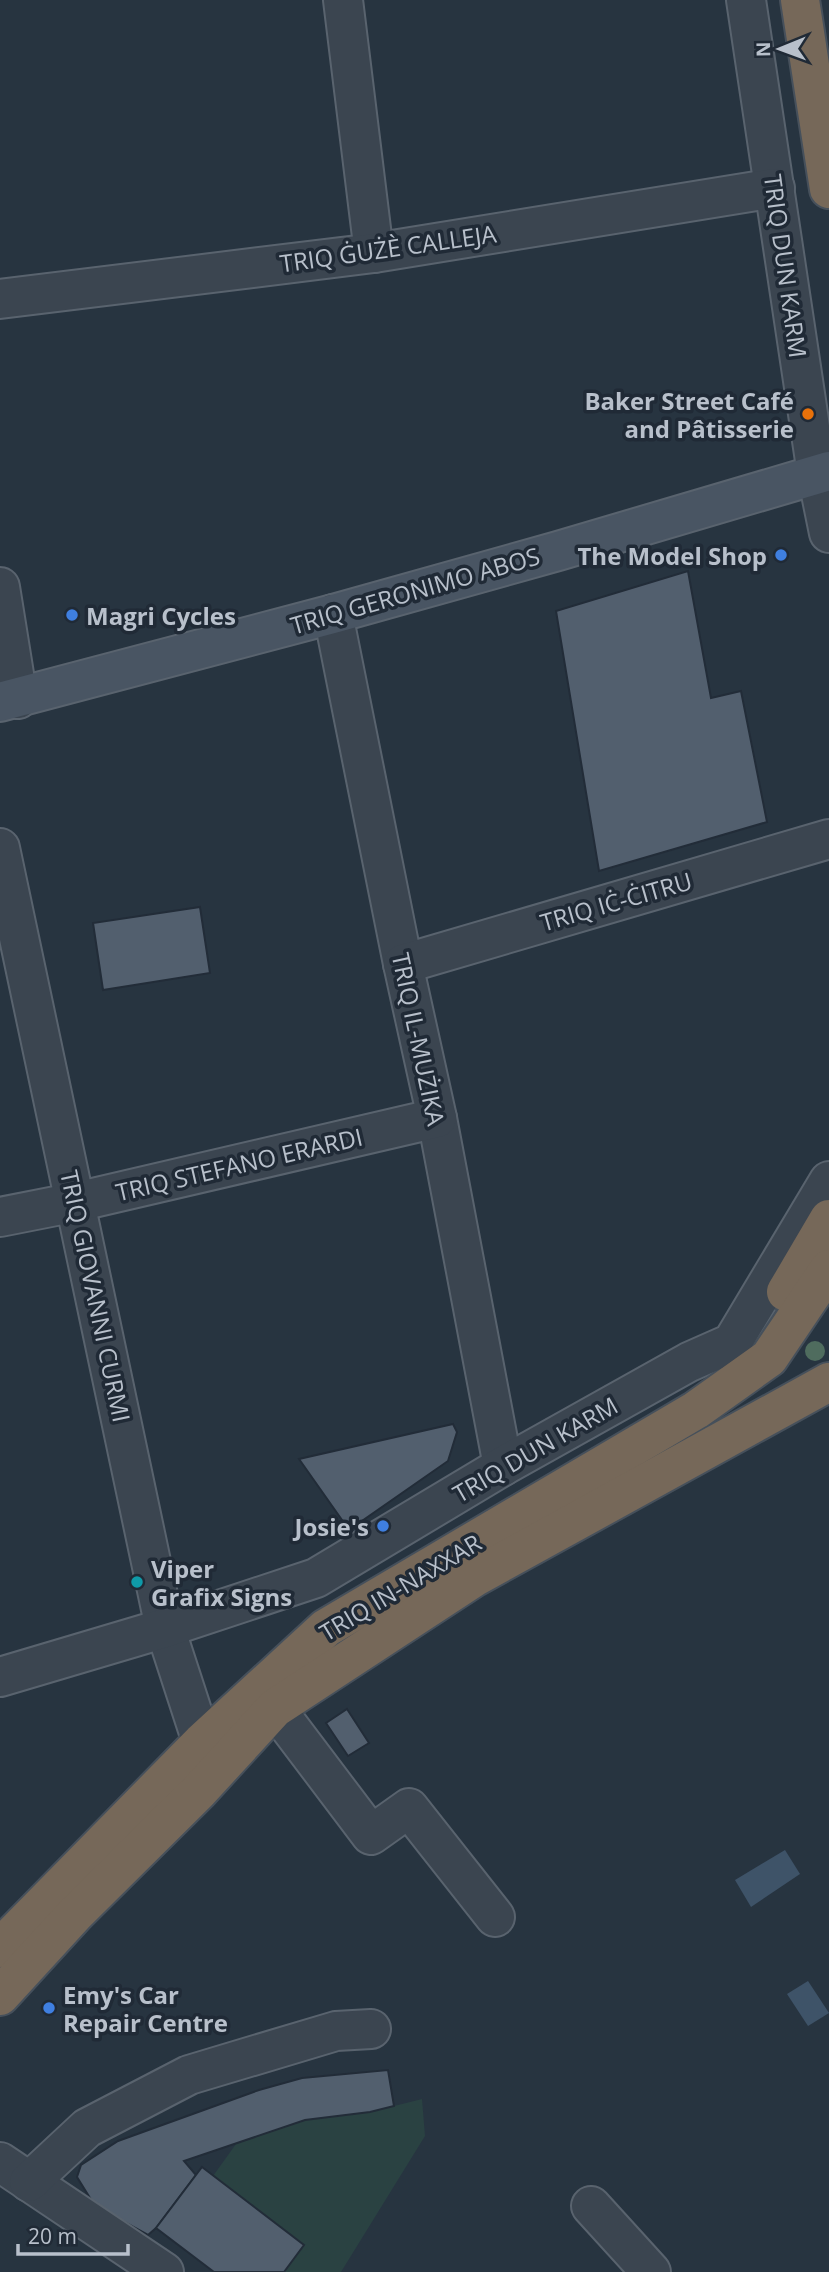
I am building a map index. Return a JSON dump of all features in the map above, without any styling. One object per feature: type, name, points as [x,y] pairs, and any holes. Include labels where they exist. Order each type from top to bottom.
[{"type":"highway","points":[[800,0],[829,189]]},
{"type":"highway","points":[[696,1410],[752,1350],[829,1219]]},
{"type":"highway","name":"TRIQ IN-NAXXAR","points":[[0,1948],[202,1742],[326,1628],[696,1410],[769,1358],[829,1269]]},
{"type":"highway","name":"TRIQ IN-NAXXAR","points":[[0,1996],[76,1913],[199,1791],[275,1708],[475,1577],[829,1382]]},
{"type":"street","points":[[343,0],[374,253]]},
{"type":"street","name":"TRIQ DUN KARM","points":[[746,0],[823,473],[829,533]]},
{"type":"street","name":"TRIQ ĠUŻÈ CALLEJA","points":[[0,299],[374,253],[775,188]]},
{"type":"street","name":"TRIQ GERONIMO ABOS","points":[[9,701],[558,551],[823,473]]},
{"type":"street","points":[[0,587],[9,701]]},
{"type":"street","name":"TRIQ IL-MUŻIKA","points":[[333,614],[403,964],[437,1118],[503,1466]]},
{"type":"street","name":"TRIQ IĊ-ĊITRU","points":[[403,964],[829,839]]},
{"type":"street","name":"TRIQ GIOVANNI CURMI","points":[[0,848],[165,1628],[202,1742]]},
{"type":"street","name":"TRIQ STEFANO ERARDI","points":[[0,1217],[76,1202],[437,1118]]},
{"type":"street","name":"TRIQ DUN KARM","points":[[0,1677],[165,1628],[316,1578],[503,1466],[689,1362],[732,1343],[829,1181]]},
{"type":"street","points":[[275,1708],[371,1835],[409,1808],[495,1917]]},
{"type":"street","points":[[164,2272],[15,2172],[87,2128],[189,2075],[337,2031],[371,2029]]},
{"type":"street","points":[[591,2206],[651,2272]]},
{"type":"green space","points":[[422,2099],[425,2136],[341,2272],[284,2272],[304,2245],[213,2176],[236,2144],[305,2120],[370,2112]]},
{"type":"water","points":[[785,1850],[800,1874],[751,1907],[735,1880]]},
{"type":"water","points":[[808,1981],[829,2013],[808,2026],[787,1994]]},
{"type":"building","points":[[688,571],[711,698],[741,691],[767,822],[599,871],[556,611]]},
{"type":"building","points":[[200,907],[210,973],[103,990],[93,923]]},
{"type":"building","points":[[453,1424],[457,1432],[448,1461],[349,1530],[299,1459]]},
{"type":"building","points":[[347,1709],[369,1743],[348,1756],[326,1723]]},
{"type":"building","points":[[388,2070],[394,2106],[370,2112],[305,2120],[184,2161],[196,2175],[148,2235],[95,2206],[77,2177],[81,2165],[118,2141],[259,2090],[302,2078]]},
{"type":"building","points":[[202,2167],[304,2245],[284,2272],[214,2272],[156,2228]]},
{"type":"place","name":"Baker Street Café and Pâtisserie","points":[[808,414]]},
{"type":"place","name":"The Model Shop","points":[[781,555]]},
{"type":"place","name":"Magri Cycles","points":[[72,615]]},
{"type":"place","name":"Josie's","points":[[383,1526]]},
{"type":"place","name":"Viper Grafix Signs","points":[[137,1582]]},
{"type":"place","name":"Emy's Car Repair Centre","points":[[49,2008]]}]
